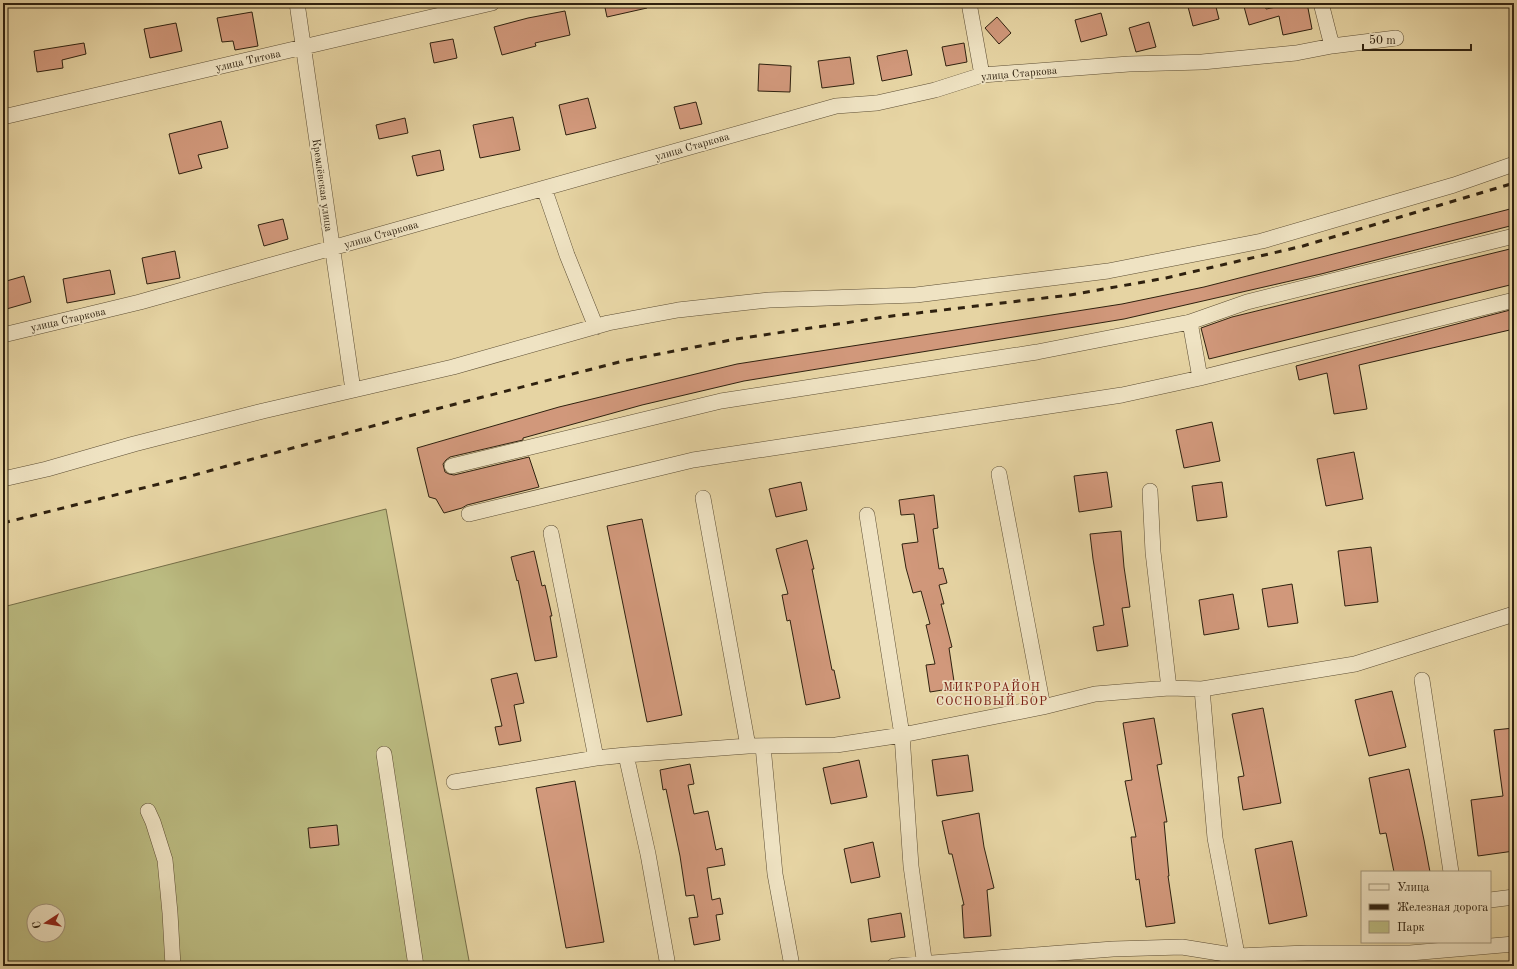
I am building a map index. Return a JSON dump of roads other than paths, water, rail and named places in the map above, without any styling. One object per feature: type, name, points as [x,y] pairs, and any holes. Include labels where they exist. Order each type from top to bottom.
[{"type":"street","name":"Кремлёвская улица","points":[[297,3],[353,390]]},
{"type":"street","name":"улица Титова","points":[[3,118],[492,3]]},
{"type":"street","points":[[969,3],[982,75]]},
{"type":"street","points":[[1321,3],[1332,46]]},
{"type":"street","name":"улица Старкова","points":[[3,335],[140,302],[836,106],[877,103],[935,90],[982,75],[1129,64],[1202,62],[1296,53],[1332,46],[1396,38]]},
{"type":"street","points":[[3,479],[149,440],[453,367],[596,327],[678,310],[769,300],[916,295],[1108,270],[1262,241],[1454,185],[1514,164]]},
{"type":"street","points":[[544,188],[567,255],[596,327]]},
{"type":"street","points":[[452,466],[721,401],[1037,352],[1190,322],[1247,302],[1514,236]]},
{"type":"street","points":[[469,514],[693,460],[1122,395],[1200,378],[1514,300]]},
{"type":"street","points":[[1190,322],[1200,378]]},
{"type":"street","points":[[999,474],[1043,707]]},
{"type":"street","points":[[1150,491],[1153,552],[1169,688]]},
{"type":"street","points":[[703,498],[748,746]]},
{"type":"street","points":[[867,515],[902,735],[911,866],[925,965]]},
{"type":"street","points":[[551,533],[596,758]]},
{"type":"street","points":[[454,782],[626,754],[748,746],[836,745],[902,735],[1043,707],[1095,694],[1169,688],[1202,689],[1354,664],[1514,614]]},
{"type":"street","points":[[1422,680],[1451,871]]},
{"type":"street","points":[[1202,689],[1215,838],[1239,961]]},
{"type":"street","points":[[763,746],[775,874],[792,966]]},
{"type":"street","points":[[384,754],[416,966]]},
{"type":"street","points":[[626,754],[648,854],[668,966]]},
{"type":"street","points":[[148,811],[165,860],[173,966]]},
{"type":"street","points":[[1491,900],[1514,897]]},
{"type":"street","points":[[894,966],[925,965],[1050,953],[1182,946],[1239,961],[1307,952],[1410,953],[1514,944]]},
{"type":"railway","points":[[3,523],[187,477],[413,415],[623,361],[736,339],[892,316],[1070,295],[1166,278],[1303,246],[1514,183]]},
{"type":"district","name":"МИКРОРАЙОН СОСНОВЫЙ БОР","points":[[992,694]]}]
